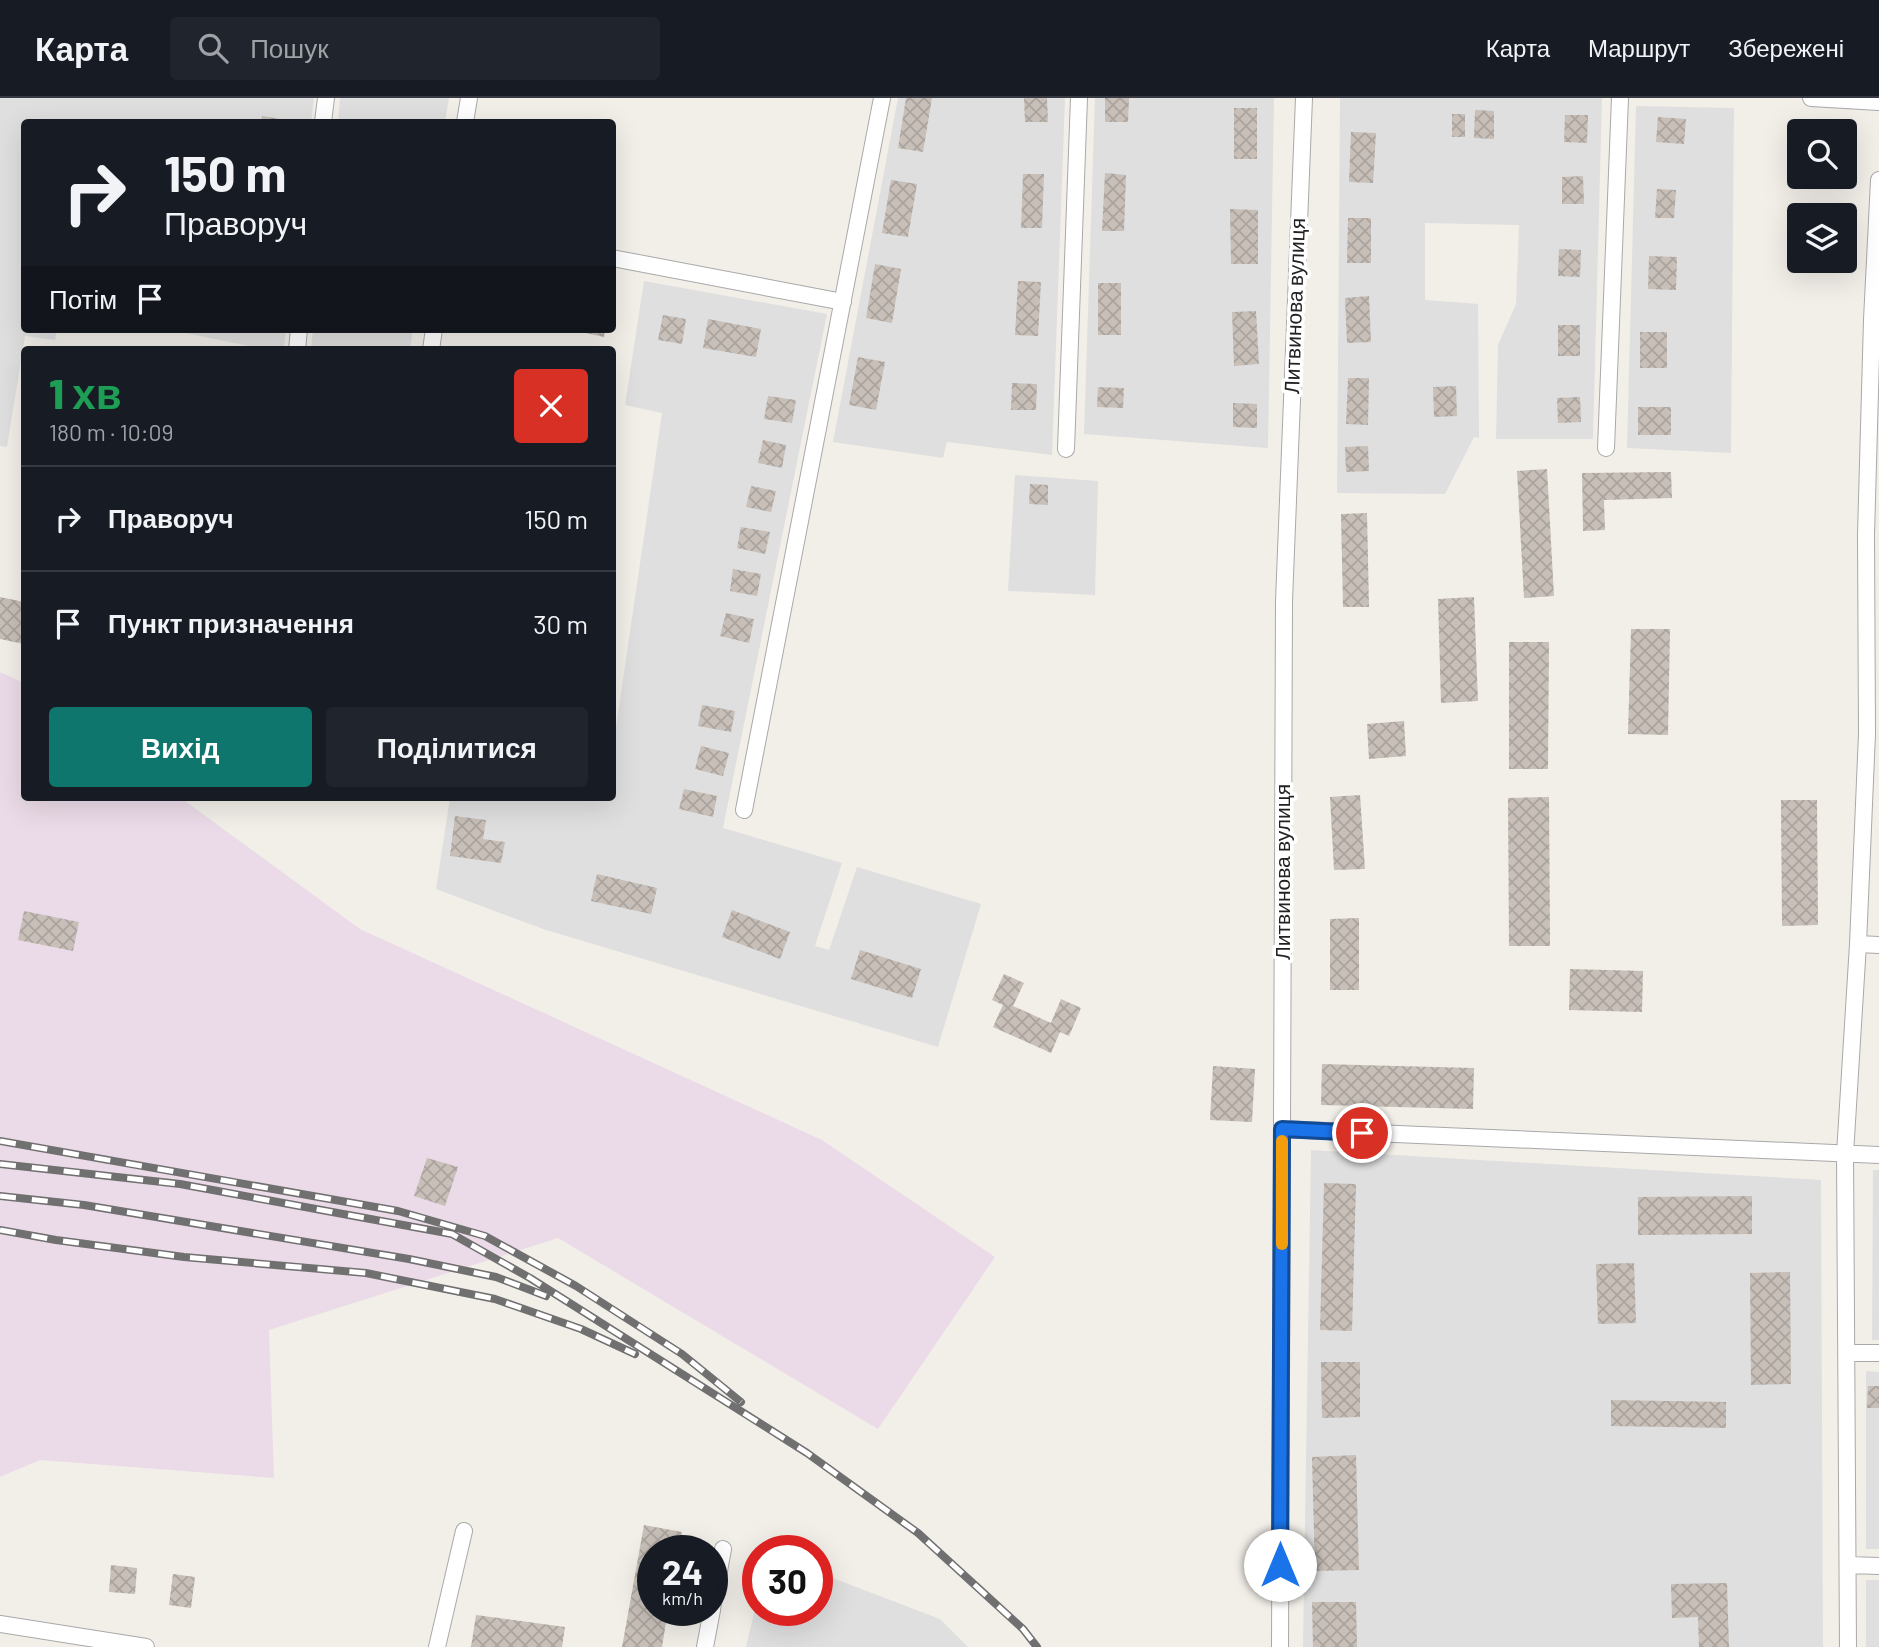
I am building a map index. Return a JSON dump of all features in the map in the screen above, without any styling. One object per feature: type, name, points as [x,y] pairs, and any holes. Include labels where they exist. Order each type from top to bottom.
[{"type":"street","points":[[323,119],[326,98]]},
{"type":"street","points":[[466,119],[469,98]]},
{"type":"street","points":[[744,810],[882,98]]},
{"type":"street","points":[[1066,449],[1079,98]]},
{"type":"street","name":"Литвинова вулиця","points":[[1280,1647],[1284,601],[1304,98]]},
{"type":"street","points":[[1606,448],[1620,98]]},
{"type":"street","points":[[1811,98],[1879,102]]},
{"type":"street","points":[[1848,1647],[1845,1154],[1873,734],[1872,535],[1879,180]]},
{"type":"street","points":[[616,259],[843,302]]},
{"type":"street","points":[[1858,944],[1879,945]]},
{"type":"street","points":[[1282,1129],[1879,1155]]},
{"type":"street","points":[[1846,1353],[1879,1353]]},
{"type":"street","points":[[437,1647],[464,1531]]},
{"type":"street","points":[[1848,1565],[1879,1566]]},
{"type":"street","points":[[0,1624],[146,1647]]},
{"type":"street","points":[[705,1647],[709,1626]]},
{"type":"shaded area","points":[[0,98],[314,98],[311,119],[21,119],[21,333],[56,333],[55,340],[25,336],[23,346],[21,346],[7,447],[0,446]]},
{"type":"shaded area","points":[[340,98],[449,98],[446,119],[338,119]]},
{"type":"shaded area","points":[[898,98],[1065,98],[1052,455],[947,442],[943,458],[833,442]]},
{"type":"shaded area","points":[[1095,98],[1274,98],[1268,448],[1084,434]]},
{"type":"shaded area","points":[[1340,98],[1602,98],[1593,439],[1496,439],[1498,345],[1516,304],[1519,225],[1425,223],[1425,300],[1478,304],[1479,438],[1474,437],[1445,494],[1337,493]]},
{"type":"shaded area","points":[[1636,106],[1734,108],[1731,453],[1627,448]]},
{"type":"shaded area","points":[[644,281],[827,314],[723,828],[842,863],[815,946],[829,950],[857,867],[981,904],[938,1047],[543,929],[436,889],[450,801],[616,801],[616,727],[662,413],[625,405]]},
{"type":"shaded area","points":[[185,333],[286,333],[284,346],[249,346]]},
{"type":"shaded area","points":[[313,333],[412,333],[411,346],[311,346]]},
{"type":"shaded area","points":[[1015,475],[1098,481],[1095,595],[1008,591]]},
{"type":"shaded area","points":[[0,672],[21,682],[21,801],[185,801],[360,929],[822,1140],[995,1257],[878,1429],[558,1238],[269,1330],[274,1478],[40,1460],[0,1477]]},
{"type":"shaded area","points":[[1311,1150],[1821,1180],[1823,1647],[1303,1647]]},
{"type":"shaded area","points":[[1873,1170],[1879,1170],[1879,1340],[1872,1340]]},
{"type":"shaded area","points":[[1866,1371],[1879,1372],[1879,1549],[1866,1549]]},
{"type":"shaded area","points":[[833,1578],[940,1619],[968,1647],[746,1647],[751,1626],[833,1626]]},
{"type":"shaded area","points":[[1866,1580],[1879,1580],[1879,1647],[1866,1647]]},
{"type":"building","points":[[906,98],[932,98],[923,152],[898,148]]},
{"type":"building","points":[[1024,98],[1047,98],[1048,122],[1025,122]]},
{"type":"building","points":[[1105,98],[1129,98],[1128,122],[1105,122]]},
{"type":"building","points":[[1234,108],[1257,108],[1257,159],[1234,159]]},
{"type":"building","points":[[1475,110],[1494,111],[1494,139],[1474,138]]},
{"type":"building","points":[[1452,114],[1465,114],[1465,137],[1452,137]]},
{"type":"building","points":[[1565,115],[1588,115],[1587,143],[1564,142]]},
{"type":"building","points":[[1658,117],[1686,119],[1684,144],[1656,142]]},
{"type":"building","points":[[1351,132],[1376,133],[1373,183],[1349,182]]},
{"type":"building","points":[[1105,173],[1126,175],[1124,231],[1102,231]]},
{"type":"building","points":[[1023,174],[1044,174],[1042,228],[1021,228]]},
{"type":"building","points":[[1583,176],[1584,204],[1562,204],[1562,177]]},
{"type":"building","points":[[891,180],[917,184],[908,237],[882,233]]},
{"type":"building","points":[[1657,189],[1676,190],[1674,218],[1655,218]]},
{"type":"building","points":[[1230,209],[1258,210],[1258,264],[1231,264]]},
{"type":"building","points":[[1348,218],[1371,218],[1371,263],[1347,263]]},
{"type":"building","points":[[1559,249],[1581,250],[1580,277],[1558,276]]},
{"type":"building","points":[[1649,256],[1677,257],[1676,290],[1648,289]]},
{"type":"building","points":[[875,264],[901,269],[892,323],[866,318]]},
{"type":"building","points":[[1018,281],[1041,282],[1038,336],[1015,335]]},
{"type":"building","points":[[1098,283],[1121,283],[1121,335],[1098,335]]},
{"type":"building","points":[[1369,296],[1371,342],[1347,343],[1345,298]]},
{"type":"building","points":[[1256,311],[1259,364],[1234,366],[1232,312]]},
{"type":"building","points":[[663,315],[686,319],[682,344],[658,340]]},
{"type":"building","points":[[708,319],[761,329],[756,357],[703,348]]},
{"type":"building","points":[[1558,325],[1580,325],[1580,356],[1558,356]]},
{"type":"building","points":[[1640,332],[1667,332],[1667,368],[1640,368]]},
{"type":"building","points":[[586,333],[604,333],[604,337]]},
{"type":"building","points":[[858,357],[885,362],[876,410],[849,405]]},
{"type":"building","points":[[1348,378],[1369,378],[1368,425],[1346,424]]},
{"type":"building","points":[[1012,383],[1037,384],[1036,410],[1011,410]]},
{"type":"building","points":[[1456,386],[1457,416],[1434,417],[1433,387]]},
{"type":"building","points":[[1098,387],[1124,388],[1123,408],[1097,407]]},
{"type":"building","points":[[768,396],[796,400],[792,423],[764,419]]},
{"type":"building","points":[[1580,397],[1581,422],[1558,423],[1557,398]]},
{"type":"building","points":[[1233,403],[1257,404],[1257,428],[1233,427]]},
{"type":"building","points":[[1638,407],[1671,407],[1671,435],[1638,435]]},
{"type":"building","points":[[763,440],[786,445],[782,468],[758,463]]},
{"type":"building","points":[[1368,446],[1369,471],[1346,472],[1345,447]]},
{"type":"building","points":[[1547,469],[1554,596],[1524,598],[1517,471]]},
{"type":"building","points":[[1671,472],[1672,498],[1604,500],[1605,530],[1583,531],[1582,473]]},
{"type":"building","points":[[1030,484],[1048,485],[1048,505],[1029,504]]},
{"type":"building","points":[[751,486],[776,491],[771,512],[746,507]]},
{"type":"building","points":[[1367,513],[1369,607],[1343,607],[1341,514]]},
{"type":"building","points":[[741,527],[770,532],[765,554],[737,548]]},
{"type":"building","points":[[733,569],[761,574],[757,596],[730,591]]},
{"type":"building","points":[[0,597],[21,601],[21,643],[0,639]]},
{"type":"building","points":[[1474,597],[1478,701],[1441,703],[1438,599]]},
{"type":"building","points":[[726,613],[754,619],[749,643],[720,636]]},
{"type":"building","points":[[1631,629],[1670,629],[1668,735],[1628,734]]},
{"type":"building","points":[[1509,642],[1549,642],[1548,769],[1509,769]]},
{"type":"building","points":[[702,705],[735,711],[731,732],[698,726]]},
{"type":"building","points":[[1404,721],[1406,756],[1369,759],[1367,724]]},
{"type":"building","points":[[701,746],[729,753],[723,776],[695,769]]},
{"type":"building","points":[[684,789],[717,796],[713,817],[679,809]]},
{"type":"building","points":[[1360,795],[1365,869],[1334,870],[1330,797]]},
{"type":"building","points":[[1549,797],[1550,946],[1509,946],[1508,798]]},
{"type":"building","points":[[1781,800],[1817,800],[1818,925],[1782,926]]},
{"type":"building","points":[[455,816],[486,820],[483,839],[505,842],[501,863],[450,856]]},
{"type":"building","points":[[597,874],[657,888],[651,914],[591,901]]},
{"type":"building","points":[[732,910],[790,932],[780,959],[722,937]]},
{"type":"building","points":[[24,911],[79,922],[73,951],[18,940]]},
{"type":"building","points":[[1359,918],[1359,990],[1330,990],[1330,919]]},
{"type":"building","points":[[860,950],[921,969],[912,998],[851,979]]},
{"type":"building","points":[[1570,969],[1643,971],[1642,1012],[1569,1010]]},
{"type":"building","points":[[1004,974],[1024,983],[1013,1006],[1051,1023],[1061,999],[1081,1008],[1069,1036],[1060,1032],[1051,1053],[993,1027],[1003,1005],[992,1000]]},
{"type":"building","points":[[1322,1064],[1474,1068],[1473,1109],[1321,1105]]},
{"type":"building","points":[[1213,1066],[1255,1069],[1252,1122],[1210,1120]]},
{"type":"building","points":[[427,1158],[458,1167],[445,1206],[414,1196]]},
{"type":"building","points":[[1324,1183],[1356,1184],[1352,1331],[1320,1330]]},
{"type":"building","points":[[1752,1196],[1752,1234],[1638,1235],[1638,1197]]},
{"type":"building","points":[[1634,1263],[1636,1323],[1598,1324],[1596,1264]]},
{"type":"building","points":[[1790,1272],[1791,1384],[1751,1385],[1750,1273]]},
{"type":"building","points":[[1321,1362],[1360,1362],[1360,1417],[1322,1418]]},
{"type":"building","points":[[1868,1386],[1879,1386],[1879,1408],[1867,1408]]},
{"type":"building","points":[[1611,1400],[1726,1402],[1726,1428],[1611,1426]]},
{"type":"building","points":[[1356,1455],[1359,1570],[1315,1571],[1312,1457]]},
{"type":"building","points":[[644,1525],[682,1532],[682,1535],[642,1535]]},
{"type":"building","points":[[637,1564],[637,1626],[665,1626],[662,1647],[622,1647]]},
{"type":"building","points":[[111,1565],[137,1568],[135,1594],[109,1592]]},
{"type":"building","points":[[173,1574],[195,1577],[191,1608],[169,1605]]},
{"type":"building","points":[[1727,1583],[1729,1647],[1699,1647],[1698,1617],[1672,1618],[1671,1584]]},
{"type":"building","points":[[1312,1602],[1356,1602],[1357,1647],[1313,1647]]},
{"type":"building","points":[[476,1615],[565,1627],[562,1647],[471,1647]]},
{"type":"railway","points":[[0,1141],[398,1211],[485,1236],[576,1286],[682,1354],[741,1402]]},
{"type":"railway","points":[[0,1164],[180,1184],[452,1234],[530,1278],[807,1453],[918,1533],[1023,1629],[1037,1647]]},
{"type":"railway","points":[[0,1196],[84,1205],[409,1259],[496,1277],[546,1296]]},
{"type":"railway","points":[[0,1230],[184,1257],[366,1273],[495,1299],[581,1329],[635,1354]]},
{"type":"slow traffic","points":[[1282,1141],[1282,1244]]},
{"type":"route","points":[[1280,1565],[1282,1129],[1362,1133]]}]
